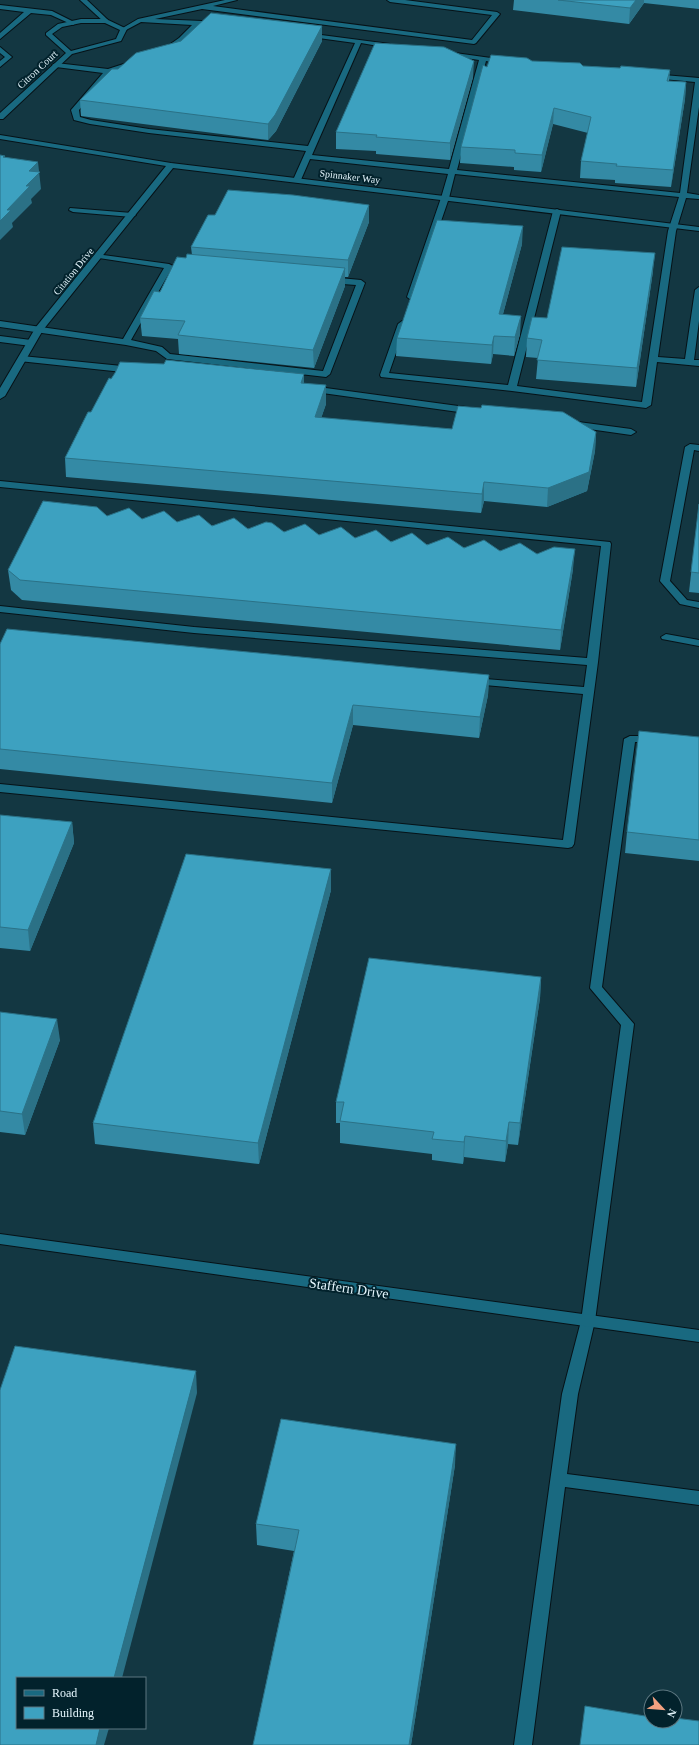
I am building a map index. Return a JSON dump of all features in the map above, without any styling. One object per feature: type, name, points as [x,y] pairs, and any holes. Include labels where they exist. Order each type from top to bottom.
[{"type":"street","points":[[83,0],[106,22]]},
{"type":"street","points":[[124,29],[140,20],[234,0]]},
{"type":"street","points":[[202,7],[474,42],[498,14],[390,0]]},
{"type":"street","points":[[0,7],[52,14],[73,23]]},
{"type":"street","points":[[0,37],[29,11]]},
{"type":"street","points":[[140,20],[210,24]]},
{"type":"street","name":"Citron Court","points":[[0,117],[70,53],[118,40],[124,29],[106,22],[82,21],[60,25],[48,34],[70,53]]},
{"type":"street","points":[[155,55],[168,49],[198,23]]},
{"type":"street","points":[[296,34],[398,47]]},
{"type":"street","points":[[297,180],[359,41]]},
{"type":"street","points":[[0,49],[9,57],[0,65]]},
{"type":"street","points":[[438,53],[499,61]]},
{"type":"street","points":[[483,59],[445,198],[384,376],[512,388],[646,405],[674,226],[683,196],[699,81],[645,75]]},
{"type":"street","points":[[56,65],[108,71],[142,60]]},
{"type":"street","points":[[108,71],[75,110],[77,118],[90,122],[149,131],[311,149]]},
{"type":"street","name":"Spinnaker Way","points":[[0,138],[171,165],[699,229]]},
{"type":"street","points":[[308,157],[699,198]]},
{"type":"street","name":"Citation Drive","points":[[0,396],[39,329],[171,165]]},
{"type":"street","points":[[73,210],[132,214]]},
{"type":"street","points":[[512,388],[557,211]]},
{"type":"street","points":[[99,256],[173,266],[126,342]]},
{"type":"street","points":[[0,324],[126,342],[159,349],[167,356],[326,374],[361,283],[323,280]]},
{"type":"street","points":[[689,362],[699,290]]},
{"type":"street","points":[[0,339],[31,343]]},
{"type":"street","points":[[22,359],[140,371]]},
{"type":"street","points":[[653,359],[699,363]]},
{"type":"street","points":[[305,388],[483,412]]},
{"type":"street","points":[[561,422],[631,432]]},
{"type":"street","points":[[699,448],[690,447],[665,581],[684,602],[699,604]]},
{"type":"street","points":[[0,484],[606,544],[593,662],[568,844],[0,788]]},
{"type":"street","points":[[0,610],[194,630],[593,662]]},
{"type":"street","points":[[666,638],[699,643]]},
{"type":"street","points":[[462,680],[589,691]]},
{"type":"street","points":[[523,1745],[570,1394],[588,1320],[628,1024],[596,988],[630,739],[668,740]]},
{"type":"street","name":"Staffern Drive","points":[[0,1239],[699,1336]]},
{"type":"street","points":[[559,1480],[699,1498]]},
{"type":"shaded area","points":[[0,0],[699,0],[699,1745],[0,1745]]},
{"type":"building","points":[[558,0],[636,0],[630,8]]},
{"type":"building","points":[[211,13],[322,26],[275,115],[268,124],[80,100],[112,69],[118,69],[136,53],[181,41]]},
{"type":"building","points":[[375,43],[444,47],[474,61],[450,143],[336,132]]},
{"type":"building","points":[[491,55],[527,58],[532,61],[580,63],[583,66],[620,68],[621,66],[670,70],[667,81],[686,82],[673,170],[616,166],[617,164],[581,161],[591,117],[554,108],[542,155],[515,153],[515,150],[461,147],[483,65],[487,67]]},
{"type":"building","points":[[0,155],[5,156],[3,157],[38,162],[29,171],[40,172],[26,186],[30,186],[7,210],[11,210],[0,221]]},
{"type":"building","points":[[228,190],[293,195],[369,205],[348,260],[191,247],[208,215],[215,215]]},
{"type":"building","points":[[437,220],[523,226],[499,314],[521,316],[515,337],[494,336],[492,345],[397,338]]},
{"type":"building","points":[[562,247],[655,253],[637,368],[537,360],[542,340],[527,338],[532,317],[547,318]]},
{"type":"building","points":[[187,254],[345,268],[313,350],[178,335],[185,321],[140,318],[154,291],[160,292],[177,257],[186,258]]},
{"type":"building","points":[[166,360],[304,374],[301,383],[326,385],[315,417],[452,429],[458,406],[481,408],[482,405],[563,412],[596,432],[589,472],[548,488],[484,482],[482,494],[65,458],[88,412],[91,412],[109,378],[111,379],[120,362],[164,364]]},
{"type":"building","points":[[43,501],[97,507],[107,516],[129,508],[142,519],[164,511],[177,522],[199,515],[212,526],[234,518],[248,529],[266,522],[272,523],[284,532],[305,524],[319,535],[341,527],[355,538],[376,530],[391,542],[412,533],[427,545],[448,537],[464,548],[484,540],[500,551],[520,543],[537,554],[554,547],[575,549],[561,630],[20,580],[8,570]]},
{"type":"building","points":[[699,504],[699,573],[691,572]]},
{"type":"building","points":[[7,629],[489,675],[480,717],[353,705],[332,783],[0,749],[0,644]]},
{"type":"building","points":[[639,731],[699,737],[699,840],[627,832]]},
{"type":"building","points":[[0,815],[72,822],[28,930],[0,927]]},
{"type":"building","points":[[186,854],[331,869],[258,1143],[93,1123]]},
{"type":"building","points":[[369,958],[541,977],[520,1123],[509,1122],[506,1141],[465,1136],[464,1142],[432,1139],[434,1132],[340,1121],[344,1102],[336,1102]]},
{"type":"building","points":[[0,1012],[57,1019],[22,1114],[0,1111]]},
{"type":"building","points":[[15,1346],[196,1371],[114,1677],[16,1677],[16,1729],[100,1729],[96,1745],[0,1745],[0,1390]]},
{"type":"building","points":[[281,1419],[456,1444],[409,1745],[253,1745],[299,1530],[256,1524]]},
{"type":"building","points":[[585,1706],[643,1716],[643,1729],[683,1729],[683,1719],[699,1721],[699,1745],[580,1745]]}]
